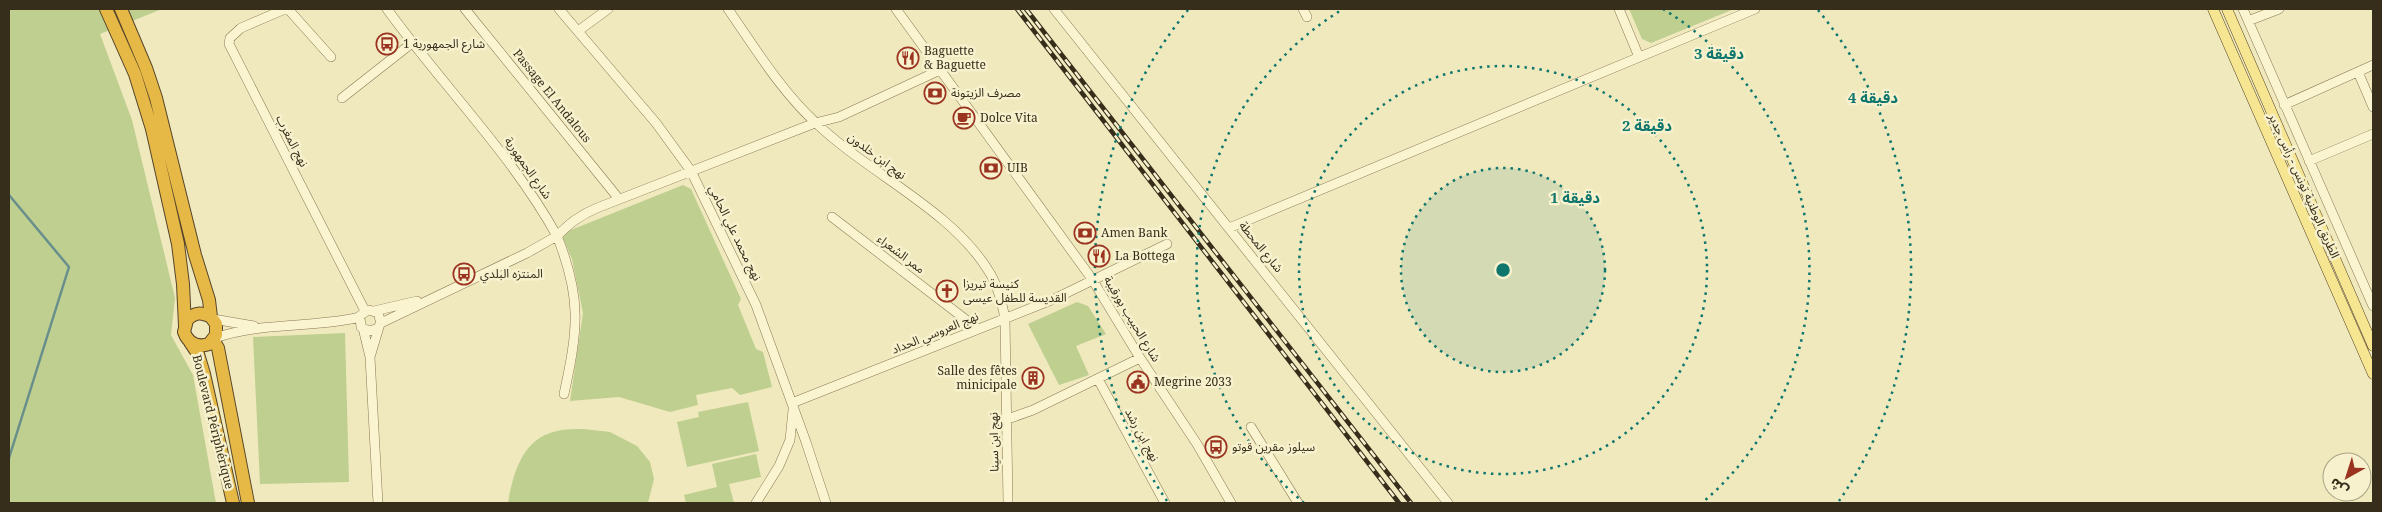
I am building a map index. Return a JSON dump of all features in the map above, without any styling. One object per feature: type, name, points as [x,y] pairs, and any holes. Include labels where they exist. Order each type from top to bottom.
[{"type":"highway","points":[[106,9],[135,74],[152,128],[178,244],[184,284],[186,337],[190,342],[203,346],[214,339],[217,329],[212,318],[209,300],[194,255],[156,98],[146,68],[120,9]]},
{"type":"highway","points":[[185,326],[187,320],[196,313],[202,313],[212,318]]},
{"type":"highway","name":"Boulevard Périphérique","points":[[214,339],[218,348],[248,503]]},
{"type":"highway","name":"Boulevard Périphérique","points":[[190,342],[198,354],[204,374],[234,503]]},
{"type":"main road","name":"الطريق الوطنية تونس - رأس جدير","points":[[2212,9],[2373,374]]},
{"type":"main road","name":"الطريق الوطنية تونس - رأس جدير","points":[[2227,9],[2373,346]]},
{"type":"street","points":[[287,9],[331,57]]},
{"type":"street","name":"نهج المغرب","points":[[287,9],[241,28],[230,38],[230,44],[365,319]]},
{"type":"street","name":"شارع الجمهورية","points":[[387,9],[412,43],[502,152],[546,216],[557,236],[567,261],[576,311],[575,337],[564,394]]},
{"type":"street","name":"Passage El Andalous","points":[[465,9],[619,199]]},
{"type":"street","name":"نهج محمد علي الحامي","points":[[559,9],[656,123],[691,171],[756,304],[826,503]]},
{"type":"street","points":[[578,31],[608,9]]},
{"type":"street","name":"نهج ابن خلدون","points":[[728,9],[761,57],[815,123],[850,152],[951,227],[975,252],[989,271],[1001,296],[1005,320]]},
{"type":"street","name":"شارع الحبيب بورقيبة","points":[[896,9],[1092,279],[1140,358],[1197,444],[1231,503]]},
{"type":"street","name":"شارع المحطة","points":[[1054,9],[1448,503]]},
{"type":"street","points":[[1619,9],[1639,57]]},
{"type":"street","points":[[1229,228],[1755,9]]},
{"type":"street","points":[[2243,9],[2373,306]]},
{"type":"street","points":[[2248,21],[2279,9]]},
{"type":"street","points":[[342,98],[412,43]]},
{"type":"street","points":[[2284,105],[2373,65]]},
{"type":"street","points":[[365,319],[372,331],[432,298],[527,253],[557,236],[578,216],[815,123],[839,117],[940,70]]},
{"type":"street","points":[[2358,72],[2373,108]]},
{"type":"street","points":[[2309,161],[2373,134]]},
{"type":"street","name":"ممر الشعراء","points":[[832,217],[978,329]]},
{"type":"street","name":"نهج العروسي الحداد","points":[[793,405],[1054,299],[1167,244]]},
{"type":"street","points":[[365,319],[432,298]]},
{"type":"street","points":[[214,339],[259,327],[365,319],[380,316],[380,325],[370,356]]},
{"type":"street","points":[[212,318],[259,327]]},
{"type":"street","points":[[365,319],[370,356],[378,503]]},
{"type":"street","name":"نهج ابن سينا","points":[[1005,320],[1005,420],[1008,503]]},
{"type":"street","points":[[1005,420],[1033,410],[1140,358]]},
{"type":"street","name":"نهج ابن رشد","points":[[1098,379],[1165,503]]},
{"type":"street","points":[[756,503],[779,466],[790,440],[793,405]]},
{"type":"street","points":[[1251,427],[1298,503]]},
{"type":"green space","points":[[9,9],[162,9],[100,34],[132,120],[175,298],[171,335],[193,375],[216,503],[9,503]]},
{"type":"green space","points":[[1629,9],[1734,9],[1651,43],[1642,39]]},
{"type":"green space","points":[[683,185],[691,189],[741,299],[738,305],[756,349],[763,352],[772,387],[740,395],[732,388],[696,395],[698,405],[670,412],[619,397],[570,401],[583,313],[572,259],[561,234]]},
{"type":"green space","points":[[1077,302],[1088,306],[1106,334],[1076,346],[1089,375],[1059,385],[1028,324]]},
{"type":"green space","points":[[345,333],[349,482],[260,484],[253,337]]},
{"type":"green space","points":[[748,402],[759,451],[687,467],[677,422],[699,417],[698,412]]},
{"type":"green space","points":[[584,429],[610,432],[637,446],[650,462],[654,479],[648,503],[508,503],[516,469],[527,449],[535,441],[557,431]]},
{"type":"green space","points":[[756,454],[761,477],[729,484],[734,503],[686,503],[684,495],[717,487],[712,464]]},
{"type":"waterway","points":[[9,195],[69,267],[9,458]]},
{"type":"railway","points":[[1017,9],[1399,503]]},
{"type":"railway","points":[[1026,9],[1411,503]]},
{"type":"place","name":"1 شارع الجمهورية","points":[[387,44]]},
{"type":"place","name":"Baguette & Baguette","points":[[908,58]]},
{"type":"place","name":"مصرف الزيتونة","points":[[935,93]]},
{"type":"place","name":"Dolce Vita","points":[[964,118]]},
{"type":"place","name":"UIB","points":[[991,168]]},
{"type":"place","name":"Amen Bank","points":[[1085,233]]},
{"type":"place","name":"La Bottega","points":[[1099,256]]},
{"type":"place","name":"المنتزه البلدي","points":[[464,274]]},
{"type":"place","name":"كنيسة تيريزا القديسة للطفل عيسى","points":[[947,291]]},
{"type":"place","name":"Salle des fêtes minicipale","points":[[1033,378]]},
{"type":"place","name":"Megrine 2033","points":[[1138,382]]},
{"type":"place","name":"سيلوز مقرين قوتو","points":[[1216,447]]}]
